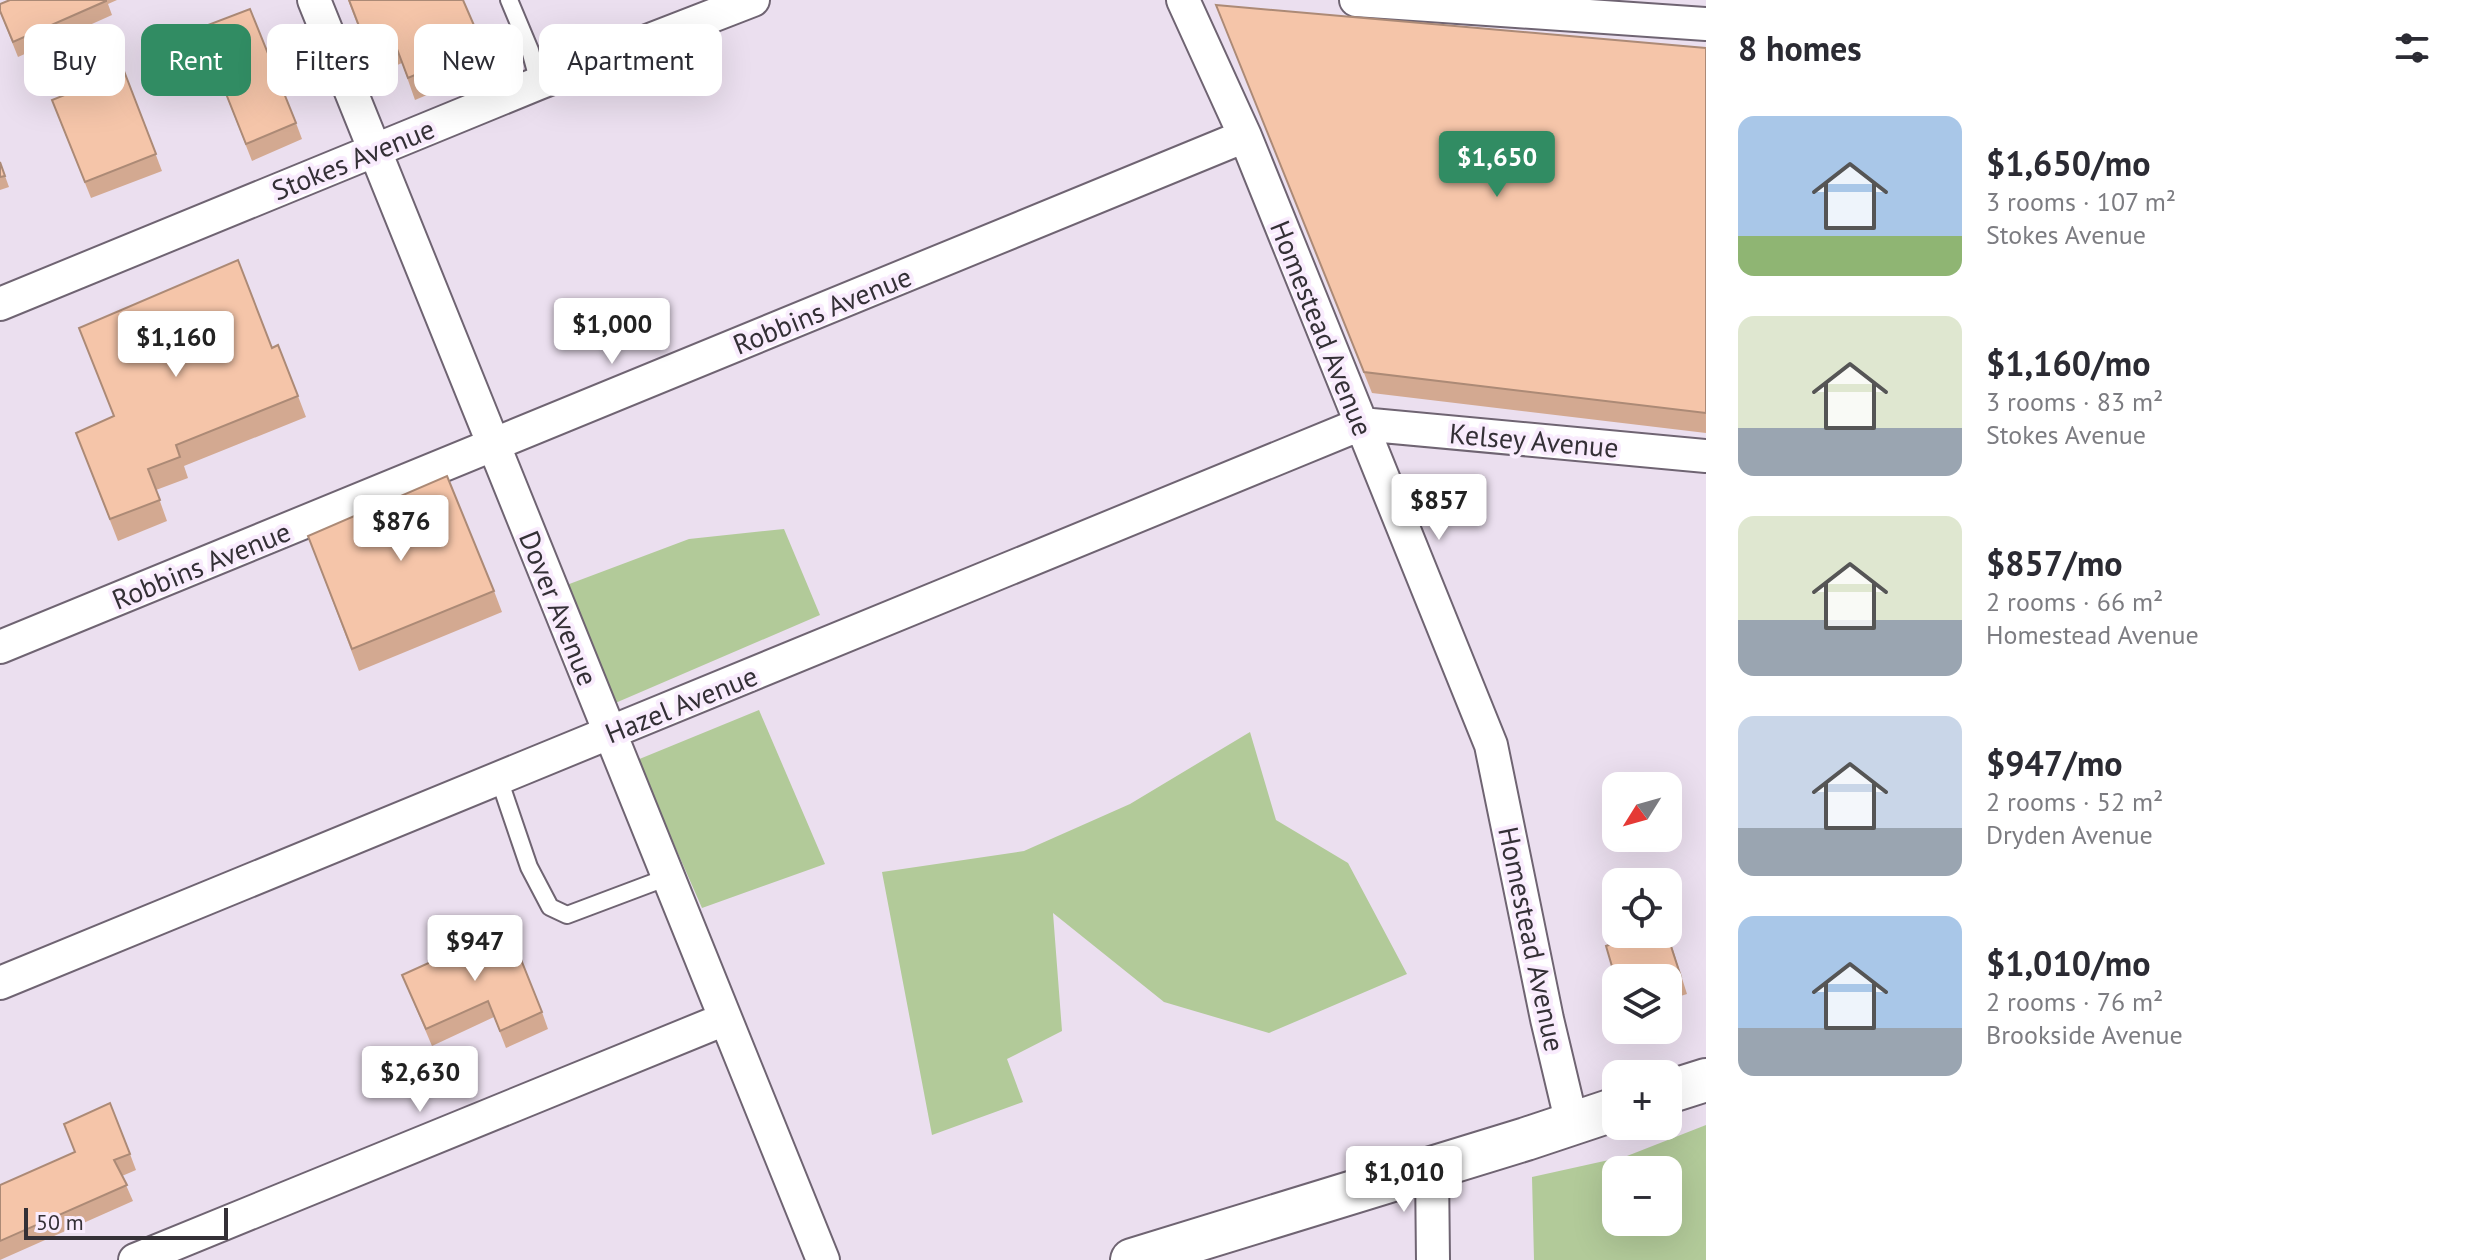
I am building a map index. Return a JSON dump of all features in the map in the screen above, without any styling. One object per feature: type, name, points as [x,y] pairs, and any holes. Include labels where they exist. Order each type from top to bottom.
[{"type":"street","name":"Dover Avenue","points":[[314,0],[823,1260]]},
{"type":"street","name":"Stokes Avenue","points":[[691,24],[753,0]]},
{"type":"street","name":"Homestead Avenue","points":[[1183,0],[1245,136],[1491,745],[1547,1019],[1572,1124]]},
{"type":"street","points":[[1356,0],[1517,6],[1706,24]]},
{"type":"street","name":"Stokes Avenue","points":[[0,304],[539,83]]},
{"type":"street","name":"Robbins Avenue","points":[[0,647],[1245,136]]},
{"type":"street","name":"Kelsey Avenue","points":[[1361,424],[1706,456]]},
{"type":"street","name":"Hazel Avenue","points":[[0,983],[1361,424]]},
{"type":"street","points":[[135,1260],[725,1019]]},
{"type":"street","points":[[1682,1088],[1706,1080]]},
{"type":"street","points":[[1132,1260],[1602,1114]]},
{"type":"street","points":[[1432,1168],[1433,1260]]},
{"type":"lane","points":[[509,0],[530,50],[539,83]]},
{"type":"lane","points":[[499,779],[529,867],[550,907],[567,915],[668,877]]},
{"type":"green space","points":[[784,529],[820,615],[613,704],[564,586],[689,539]]},
{"type":"green space","points":[[759,710],[825,864],[702,908],[637,760]]},
{"type":"green space","points":[[1250,732],[1276,820],[1348,863],[1407,974],[1269,1033],[1164,1002],[1053,913],[1062,1031],[1007,1059],[1023,1102],[932,1135],[882,872],[1024,851],[1130,804]]},
{"type":"green space","points":[[1706,1125],[1706,1260],[1534,1260],[1532,1177],[1602,1162],[1602,1236],[1682,1236],[1682,1156],[1627,1156],[1668,1140],[1682,1140],[1682,1134]]},
{"type":"building","points":[[10,0],[106,0],[54,24],[24,24],[24,37],[13,42],[0,4]]},
{"type":"building","points":[[349,0],[463,0],[473,24],[414,24],[414,75],[408,78],[398,52],[398,24],[358,24]]},
{"type":"building","points":[[1216,5],[1706,48],[1706,413],[1364,372]]},
{"type":"building","points":[[250,9],[267,51],[267,96],[285,96],[296,123],[246,144],[227,96],[251,96],[251,24],[211,24]]},
{"type":"building","points":[[125,74],[156,154],[85,182],[52,100],[62,96],[125,96]]},
{"type":"building","points":[[238,260],[272,348],[278,345],[298,396],[176,445],[180,457],[148,469],[160,500],[110,519],[76,433],[114,416],[79,328]]},
{"type":"building","points":[[447,476],[494,591],[352,649],[308,536]]},
{"type":"building","points":[[508,927],[542,1012],[500,1031],[488,1001],[426,1029],[402,975]]},
{"type":"building","points":[[1607,948],[1672,948],[1677,964],[1611,964]]},
{"type":"building","points":[[110,1103],[130,1154],[114,1160],[127,1185],[0,1241],[0,1185],[75,1152],[64,1124]]}]
